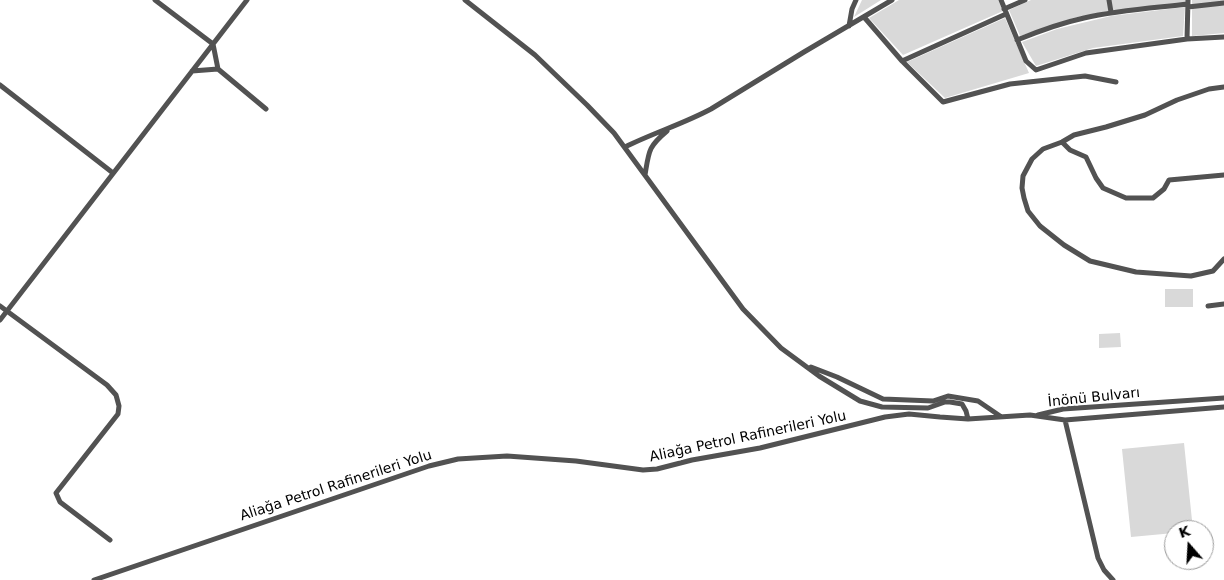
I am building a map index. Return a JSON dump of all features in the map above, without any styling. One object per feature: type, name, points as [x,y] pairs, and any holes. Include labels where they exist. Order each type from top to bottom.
[{"type":"street","points":[[155,0],[213,44],[218,69],[266,109]]},
{"type":"street","points":[[0,320],[247,0]]},
{"type":"street","points":[[465,0],[535,55],[614,132],[743,309],[781,348],[819,376],[860,400],[882,407],[928,408],[945,402],[962,404],[968,419]]},
{"type":"street","points":[[472,0],[475,8]]},
{"type":"street","points":[[849,26],[856,0]]},
{"type":"street","points":[[625,148],[637,141],[699,115],[723,102],[892,0]]},
{"type":"street","points":[[1001,0],[1026,61],[1036,70],[1086,53],[1187,39],[1224,37]]},
{"type":"street","points":[[902,61],[1005,12],[1025,0]]},
{"type":"street","points":[[1108,0],[1111,12]]},
{"type":"street","points":[[1017,40],[1054,26],[1111,12],[1188,4],[1224,3]]},
{"type":"street","points":[[1187,39],[1188,4]]},
{"type":"street","points":[[864,17],[902,61],[943,102],[1010,84],[1085,76],[1116,82]]},
{"type":"street","points":[[192,71],[218,69]]},
{"type":"street","points":[[0,85],[113,173]]},
{"type":"street","points":[[1224,87],[1209,89],[1177,100],[1145,115],[1074,135],[1043,149],[1032,159],[1023,176],[1022,188],[1028,211],[1040,226],[1064,245],[1090,261],[1136,272],[1192,276],[1213,271],[1224,259]]},
{"type":"street","points":[[645,176],[648,151],[657,139],[672,127]]},
{"type":"street","points":[[1062,142],[1070,150],[1086,157],[1096,178],[1104,188],[1126,198],[1152,198],[1164,189],[1168,180],[1224,175]]},
{"type":"street","points":[[1208,306],[1224,304]]},
{"type":"street","points":[[0,306],[102,380],[116,396],[119,406],[118,414],[56,493],[60,502],[110,540]]},
{"type":"street","points":[[806,366],[837,377],[883,399],[933,401],[948,396],[978,401],[1001,417]]},
{"type":"street","name":"İnönü Bulvarı","points":[[1035,416],[1063,409],[1224,398]]},
{"type":"street","points":[[892,399],[892,407]]},
{"type":"street","points":[[904,407],[905,400]]},
{"type":"street","points":[[917,408],[918,401]]},
{"type":"street","name":"İnönü Bulvarı","points":[[1035,416],[1065,420],[1224,407]]},
{"type":"street","name":"Aliağa Petrol Rafinerileri Yolu","points":[[94,580],[429,466],[458,459],[507,456],[576,461],[643,470],[657,469],[692,460],[760,448],[885,417],[909,414],[968,419],[1035,416]]},
{"type":"street","points":[[1065,420],[1098,558],[1104,570],[1113,580]]},
{"type":"shaded area","points":[[862,0],[881,0],[854,17]]},
{"type":"shaded area","points":[[899,0],[998,0],[1003,11],[903,55],[869,18]]},
{"type":"shaded area","points":[[1031,0],[1186,0],[1186,3],[1108,11],[1073,18],[1020,36],[1009,10]]},
{"type":"shaded area","points":[[1192,0],[1224,0],[1224,33],[1192,36]]},
{"type":"shaded area","points":[[1185,7],[1183,36],[1093,48],[1036,66],[1022,42],[1057,29],[1111,16]]},
{"type":"shaded area","points":[[1005,18],[1029,73],[945,98],[907,62]]},
{"type":"shaded area","points":[[1165,289],[1193,289],[1193,307],[1165,307]]},
{"type":"shaded area","points":[[1120,333],[1121,347],[1099,348],[1099,334]]},
{"type":"shaded area","points":[[1184,443],[1192,520],[1164,520],[1164,534],[1131,537],[1122,449]]}]
